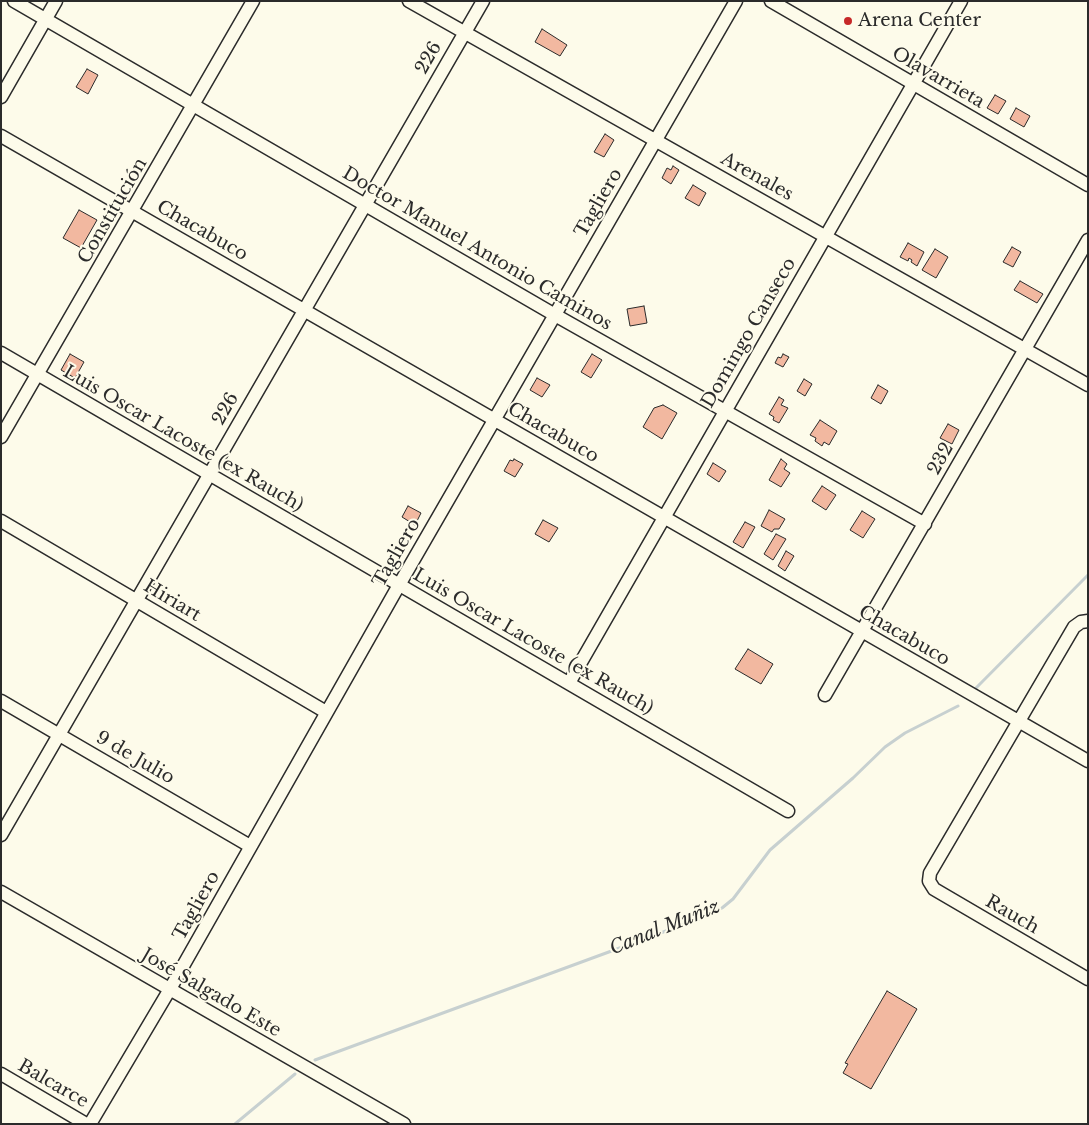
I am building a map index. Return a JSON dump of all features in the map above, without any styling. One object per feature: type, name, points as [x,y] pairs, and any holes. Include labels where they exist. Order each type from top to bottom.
[{"type":"street","name":"Doctor Manuel Antonio Caminos","points":[[14,1],[555,315],[925,524]]},
{"type":"street","points":[[1,97],[56,1]]},
{"type":"street","name":"Constitución","points":[[1,437],[253,1]]},
{"type":"street","name":"Arenales","points":[[409,1],[1088,385]]},
{"type":"street","name":"226","points":[[1,835],[482,1]]},
{"type":"street","name":"Tagliero","points":[[90,1124],[170,989],[326,712],[736,1]]},
{"type":"street","name":"Olavarrieta","points":[[771,1],[1088,185]]},
{"type":"street","name":"Domingo Canseco","points":[[568,683],[961,1]]},
{"type":"street","name":"Chacabuco","points":[[1,136],[1088,761]]},
{"type":"street","name":"232","points":[[825,696],[1088,240]]},
{"type":"street","name":"Luis Oscar Lacoste (ex Rauch)","points":[[1,353],[788,811]]},
{"type":"street","name":"Hiriart","points":[[1,521],[326,712]]},
{"type":"street","points":[[1019,722],[1074,627],[1081,622],[1088,621]]},
{"type":"street","name":"9 de Julio","points":[[1,701],[250,846]]},
{"type":"street","name":"Rauch","points":[[1019,722],[930,873],[929,881],[934,889],[1088,979]]},
{"type":"street","name":"José Salgado Este","points":[[1,892],[404,1124]]},
{"type":"street","name":"Balcarce","points":[[1,1074],[86,1124]]},
{"type":"building","points":[[542,29],[567,45],[560,56],[535,42]]},
{"type":"building","points":[[87,69],[98,75],[88,94],[76,87]]},
{"type":"building","points":[[995,95],[1006,101],[998,114],[987,108]]},
{"type":"building","points":[[1016,108],[1030,116],[1024,127],[1010,119]]},
{"type":"building","points":[[605,134],[614,140],[604,157],[594,152]]},
{"type":"building","points":[[673,166],[679,170],[671,184],[662,178],[667,168],[671,170]]},
{"type":"building","points":[[693,185],[706,193],[699,206],[685,198]]},
{"type":"building","points":[[79,210],[97,220],[81,248],[63,238]]},
{"type":"building","points":[[908,243],[924,252],[917,266],[909,258],[908,261],[900,257]]},
{"type":"building","points":[[1012,247],[1021,252],[1013,267],[1003,262]]},
{"type":"building","points":[[935,249],[948,257],[936,278],[922,270]]},
{"type":"building","points":[[1020,281],[1043,294],[1037,303],[1014,290]]},
{"type":"building","points":[[644,306],[647,323],[630,326],[627,309]]},
{"type":"building","points":[[70,354],[84,362],[75,378],[61,370]]},
{"type":"building","points":[[592,354],[602,360],[591,378],[581,372]]},
{"type":"building","points":[[783,354],[789,357],[783,367],[775,363],[778,357],[781,358]]},
{"type":"building","points":[[537,378],[550,385],[542,397],[530,390]]},
{"type":"building","points":[[804,379],[812,384],[805,396],[797,391]]},
{"type":"building","points":[[878,385],[888,391],[881,404],[871,398]]},
{"type":"building","points":[[779,397],[784,400],[781,405],[788,408],[779,423],[773,420],[774,417],[769,414]]},
{"type":"building","points":[[663,405],[677,413],[662,439],[643,427],[654,408]]},
{"type":"building","points":[[820,420],[837,431],[829,445],[824,442],[822,446],[815,441],[816,438],[810,435]]},
{"type":"building","points":[[948,424],[959,430],[952,444],[940,438]]},
{"type":"building","points":[[514,459],[523,464],[515,477],[504,471],[510,460],[513,461]]},
{"type":"building","points":[[781,459],[787,464],[784,469],[790,473],[781,487],[769,480]]},
{"type":"building","points":[[713,463],[726,471],[719,482],[707,474]]},
{"type":"building","points":[[822,486],[836,495],[826,510],[812,501]]},
{"type":"building","points":[[408,506],[421,513],[415,525],[402,517]]},
{"type":"building","points":[[769,510],[785,519],[779,529],[774,529],[772,532],[761,526]]},
{"type":"building","points":[[862,511],[875,519],[863,538],[850,530]]},
{"type":"building","points":[[543,520],[558,528],[549,542],[535,534]]},
{"type":"building","points":[[745,522],[755,527],[743,548],[733,542]]},
{"type":"building","points":[[776,534],[786,539],[773,560],[764,554]]},
{"type":"building","points":[[786,551],[794,556],[785,571],[778,566]]},
{"type":"building","points":[[748,649],[773,664],[761,684],[735,669]]},
{"type":"building","points":[[887,991],[917,1009],[871,1089],[843,1073],[848,1064],[845,1063]]},
{"type":"waterway","name":"Canal Muñiz","points":[[976,688],[1088,575]]},
{"type":"waterway","name":"Canal Muñiz","points":[[315,1060],[704,917],[722,908],[733,899],[770,850],[853,778],[885,747],[905,733],[958,706]]},
{"type":"waterway","name":"Canal Muñiz","points":[[235,1124],[295,1074]]},
{"type":"place","name":"Arena Center","points":[[848,21]]}]
